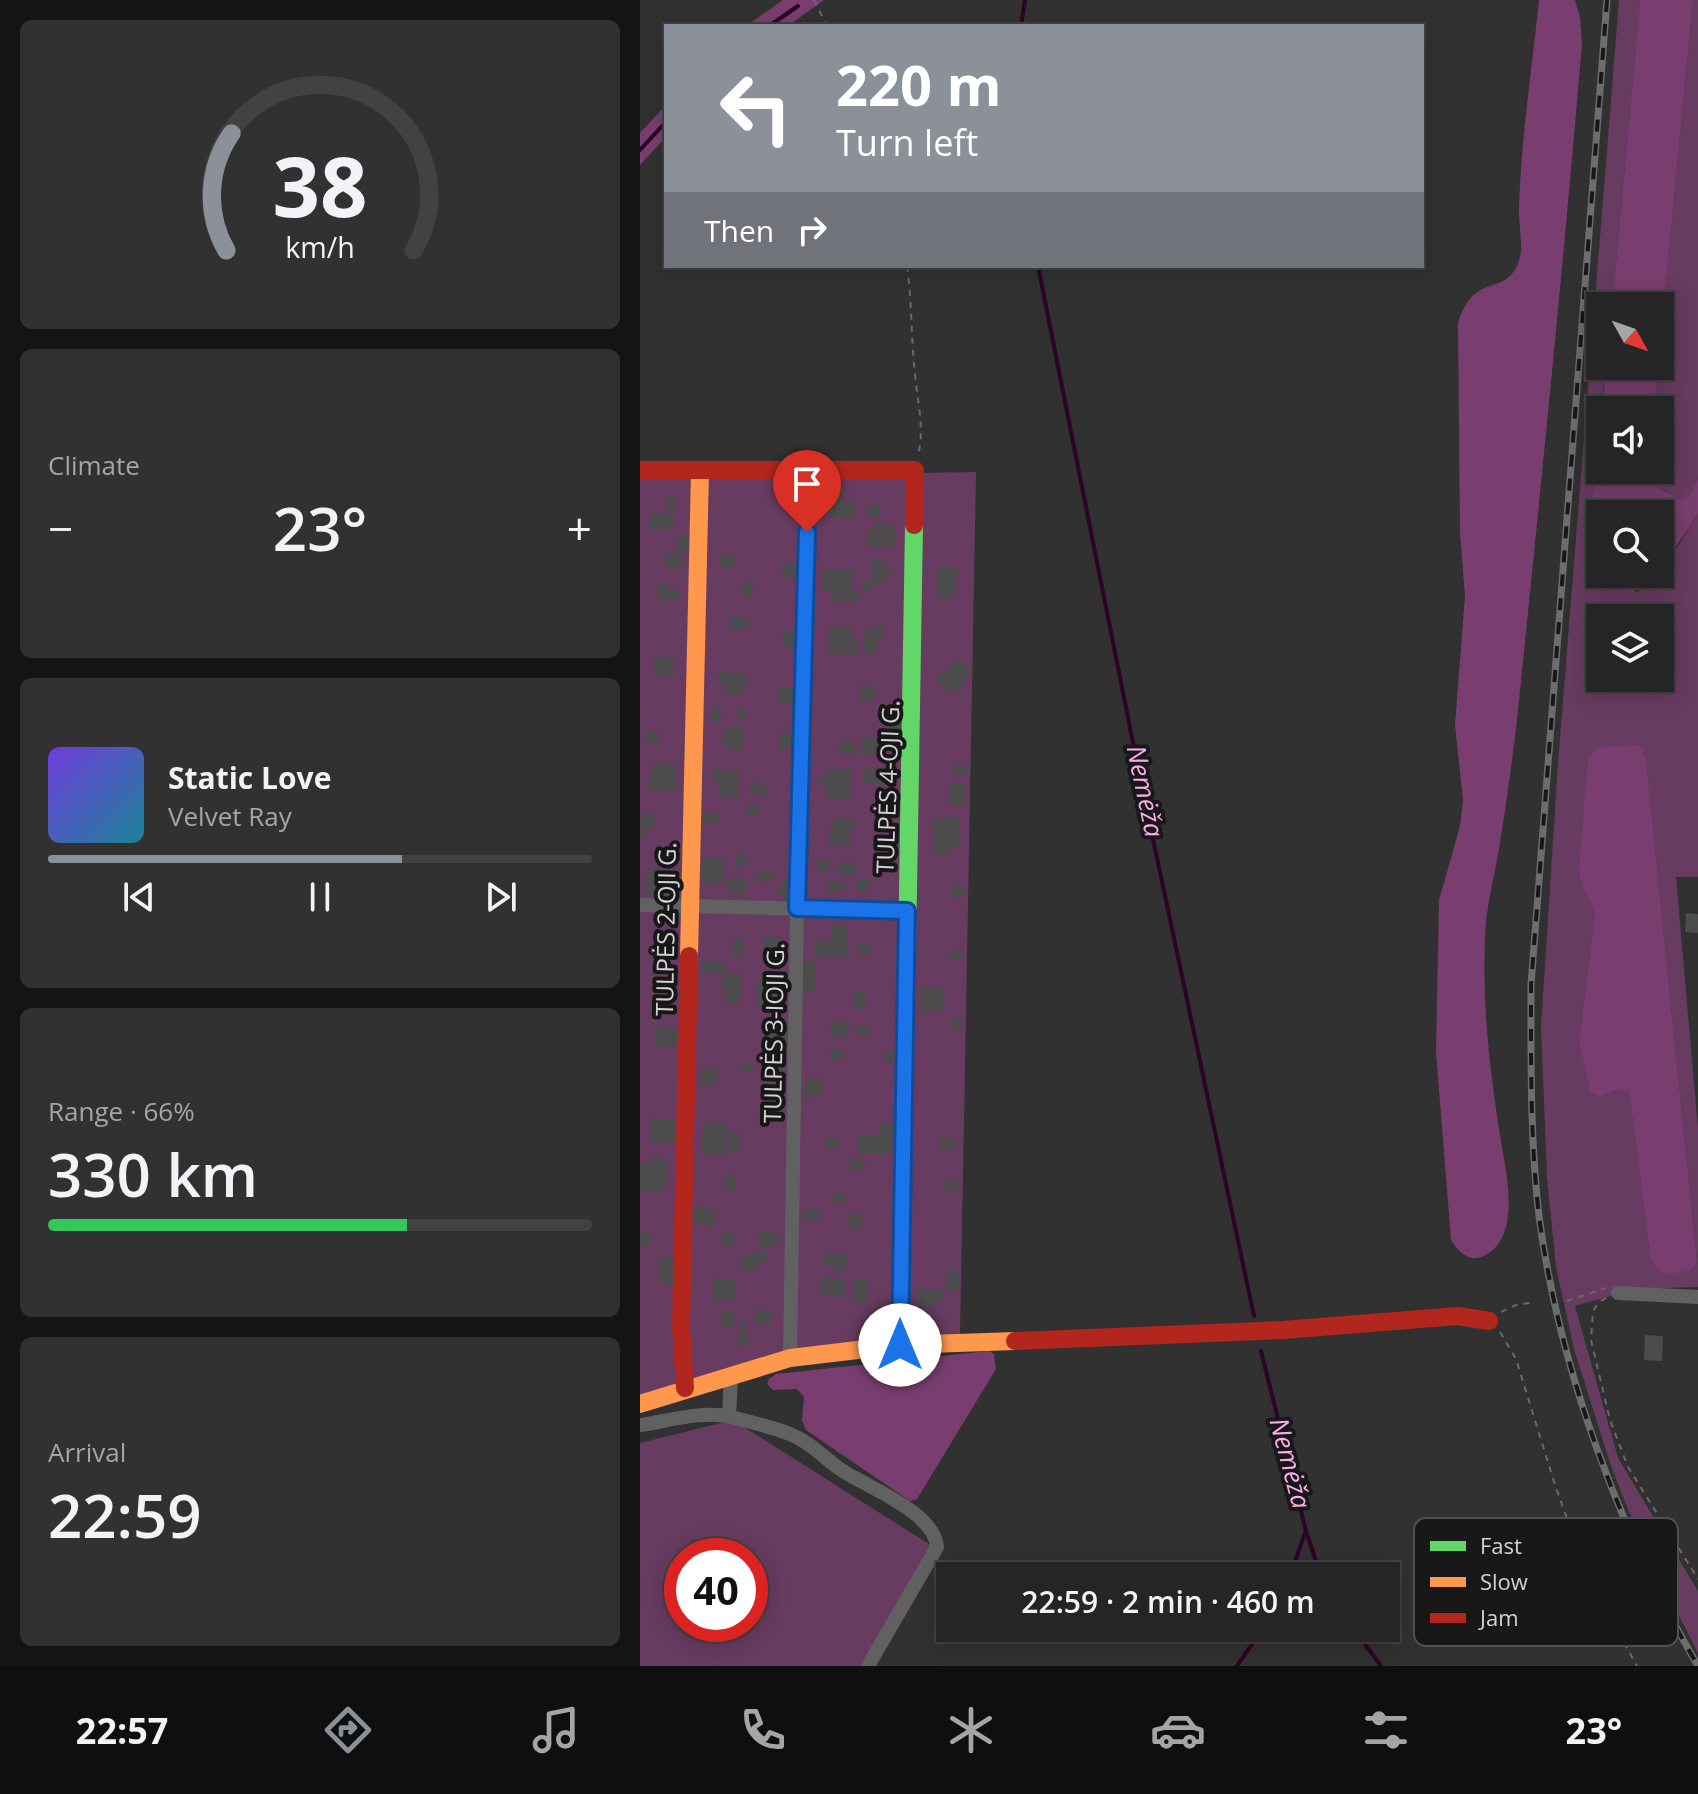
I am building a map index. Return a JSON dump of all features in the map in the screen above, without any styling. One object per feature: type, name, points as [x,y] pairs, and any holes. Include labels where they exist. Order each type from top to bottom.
[{"type":"street","name":"TULPĖS 3-IOJI G.","points":[[790,1358],[797,908],[809,469]]},
{"type":"street","points":[[640,470],[915,470]]},
{"type":"street","name":"TULPĖS 4-OJI G.","points":[[900,1345],[914,695],[915,470]]},
{"type":"street","name":"TULPĖS 2-OJI G.","points":[[685,1388],[681,1325],[700,471]]},
{"type":"street","points":[[640,905],[907,911]]},
{"type":"street","points":[[1618,1293],[1698,1297]]},
{"type":"street","points":[[640,1404],[790,1358],[900,1345],[1283,1330],[1458,1316],[1489,1321]]},
{"type":"street","points":[[729,1416],[731,1376]]},
{"type":"street","points":[[640,1425],[729,1416],[790,1434],[841,1470],[908,1509],[937,1538],[937,1547],[868,1666]]},
{"type":"path","points":[[814,0],[826,24]]},
{"type":"path","points":[[907,268],[913,309],[914,371],[923,438],[915,470]]},
{"type":"path","points":[[1567,1301],[1607,1287],[1618,1293]]},
{"type":"path","points":[[1618,1293],[1599,1302],[1593,1311],[1591,1340],[1610,1420],[1628,1467],[1660,1518]]},
{"type":"path","points":[[1535,1302],[1506,1308],[1489,1321],[1505,1339],[1516,1359],[1567,1518]]},
{"type":"path","points":[[1678,1547],[1698,1579]]},
{"type":"path","points":[[1626,1646],[1637,1666]]},
{"type":"shaded area","points":[[783,0],[824,0],[791,24],[749,24]]},
{"type":"shaded area","points":[[1539,0],[1575,0],[1582,43],[1518,710],[1486,925],[1484,963],[1488,1039],[1509,1205],[1503,1237],[1494,1249],[1481,1257],[1471,1258],[1451,1240],[1436,1052],[1439,900],[1460,826],[1463,800],[1455,725],[1465,596],[1460,532],[1458,324],[1471,298],[1510,276],[1519,261],[1522,156]]},
{"type":"shaded area","points":[[1619,0],[1640,0],[1613,292],[1596,292]]},
{"type":"shaded area","points":[[1640,0],[1693,0],[1665,292],[1613,292]]},
{"type":"shaded area","points":[[1693,0],[1698,0],[1698,479],[1688,497],[1681,500],[1659,488],[1657,484],[1674,484],[1674,396],[1655,396],[1657,380],[1674,380],[1674,292],[1665,292]]},
{"type":"shaded area","points":[[664,107],[664,139],[640,165],[640,133]]},
{"type":"shaded area","points":[[1589,380],[1605,380],[1603,396],[1587,396]]},
{"type":"shaded area","points":[[1605,380],[1657,380],[1655,396],[1603,396]]},
{"type":"shaded area","points":[[1586,413],[1586,484],[1594,484],[1593,500],[1586,500],[1586,588],[1621,588],[1637,592],[1643,588],[1674,588],[1674,552],[1698,514],[1698,877],[1676,877],[1698,1128],[1698,1287],[1635,1289],[1575,1306],[1618,1458],[1654,1518],[1631,1518],[1611,1466],[1574,1349],[1556,1267],[1547,1178],[1541,1027]],"holes":[[[1638,745],[1646,757],[1697,1262],[1692,1270],[1650,1257],[1629,1090],[1616,1090],[1600,1097],[1579,1041],[1595,911]]]},
{"type":"shaded area","points":[[976,472],[960,1336],[640,1395],[640,478]]},
{"type":"shaded area","points":[[1698,479],[1698,514],[1674,549],[1674,500],[1593,500],[1594,484],[1657,484],[1659,488],[1681,500],[1688,497]]},
{"type":"shaded area","points":[[1639,745],[1646,757],[1697,1262],[1692,1270],[1664,1275],[1650,1257],[1629,1091],[1616,1090],[1600,1097],[1591,1093],[1579,1041],[1595,911],[1582,886],[1579,870],[1588,758],[1596,748]]},
{"type":"shaded area","points":[[989,1351],[994,1354],[996,1369],[917,1499],[910,1501],[806,1430],[802,1421],[804,1397],[797,1389],[773,1390],[767,1384],[776,1374]]},
{"type":"shaded area","points":[[733,1420],[932,1546],[863,1666],[640,1666],[640,1443]]},
{"type":"shaded area","points":[[1678,1558],[1698,1591],[1698,1653],[1678,1614]]},
{"type":"building","points":[[829,488],[844,488],[843,501],[855,502],[854,518],[828,517]]},
{"type":"building","points":[[667,495],[676,495],[676,509],[667,509]]},
{"type":"building","points":[[867,506],[880,506],[879,518],[867,517]]},
{"type":"building","points":[[649,514],[674,514],[674,529],[649,529]]},
{"type":"building","points":[[874,523],[893,525],[894,548],[867,546],[868,529],[873,529]]},
{"type":"building","points":[[677,536],[694,536],[693,552],[677,551]]},
{"type":"building","points":[[666,553],[683,554],[683,568],[666,568]]},
{"type":"building","points":[[719,556],[733,556],[733,568],[719,568]]},
{"type":"building","points":[[873,560],[885,560],[884,567],[889,568],[888,579],[884,579],[883,584],[873,584],[872,590],[861,590],[862,581],[871,582]]},
{"type":"building","points":[[782,563],[800,563],[800,577],[782,577]]},
{"type":"building","points":[[938,568],[957,568],[955,599],[937,598]]},
{"type":"building","points":[[823,569],[853,570],[852,591],[859,591],[859,602],[832,601],[833,590],[822,589]]},
{"type":"building","points":[[741,582],[753,582],[752,596],[741,596]]},
{"type":"building","points":[[657,583],[676,587],[680,599],[657,599]]},
{"type":"building","points":[[732,616],[748,617],[749,630],[729,629]]},
{"type":"building","points":[[875,625],[883,625],[882,641],[877,641],[876,653],[863,652],[864,630],[875,630]]},
{"type":"building","points":[[830,627],[851,628],[851,640],[858,641],[858,655],[829,654]]},
{"type":"building","points":[[782,631],[798,631],[797,649],[785,649]]},
{"type":"building","points":[[654,657],[674,658],[673,675],[653,675]]},
{"type":"building","points":[[951,661],[963,661],[963,665],[968,665],[968,681],[963,681],[962,692],[945,692],[945,684],[938,684],[938,674],[946,674],[946,669],[950,670]]},
{"type":"building","points":[[719,672],[745,673],[744,694],[723,693],[724,683],[718,683]]},
{"type":"building","points":[[860,685],[875,686],[874,700],[859,699]]},
{"type":"building","points":[[779,687],[798,688],[797,705],[778,704]]},
{"type":"building","points":[[712,708],[721,708],[720,721],[711,721]]},
{"type":"building","points":[[737,708],[746,708],[746,719],[737,719]]},
{"type":"building","points":[[891,723],[906,724],[905,737],[890,736]]},
{"type":"building","points":[[723,727],[743,728],[742,750],[726,749],[726,743],[722,743]]},
{"type":"building","points":[[646,731],[658,732],[657,745],[646,744]]},
{"type":"building","points":[[779,732],[795,733],[794,748],[778,747]]},
{"type":"building","points":[[862,737],[882,738],[881,754],[861,753]]},
{"type":"building","points":[[840,741],[855,742],[855,754],[839,754]]},
{"type":"building","points":[[653,763],[677,765],[675,792],[647,790]]},
{"type":"building","points":[[953,764],[969,765],[968,775],[952,774]]},
{"type":"building","points":[[864,768],[886,769],[885,785],[864,783]]},
{"type":"building","points":[[828,769],[852,770],[849,800],[828,799],[826,785],[820,784],[821,774],[827,774]]},
{"type":"building","points":[[714,770],[739,771],[738,797],[720,796],[720,782],[713,782]]},
{"type":"building","points":[[752,781],[763,781],[762,787],[768,788],[767,795],[750,794]]},
{"type":"building","points":[[950,783],[966,784],[965,805],[948,804]]},
{"type":"building","points":[[747,804],[759,805],[758,815],[746,814]]},
{"type":"building","points":[[641,813],[655,813],[654,828],[648,827],[648,837],[640,836]]},
{"type":"building","points":[[701,814],[719,814],[719,823],[701,822]]},
{"type":"building","points":[[934,817],[960,817],[959,847],[950,847],[950,855],[933,854]]},
{"type":"building","points":[[834,818],[855,819],[855,830],[850,830],[849,846],[829,845]]},
{"type":"building","points":[[736,853],[746,854],[746,866],[736,866]]},
{"type":"building","points":[[702,857],[723,858],[722,885],[701,884]]},
{"type":"building","points":[[817,859],[829,859],[829,871],[817,871]]},
{"type":"building","points":[[838,862],[855,863],[855,875],[838,874]]},
{"type":"building","points":[[647,868],[669,869],[668,895],[646,894]]},
{"type":"building","points":[[757,871],[773,871],[772,882],[756,882]]},
{"type":"building","points":[[727,878],[745,879],[745,893],[726,892]]},
{"type":"building","points":[[857,879],[869,880],[868,892],[857,891]]},
{"type":"building","points":[[783,880],[794,881],[793,900],[782,899],[782,895],[778,895],[778,886],[783,886]]},
{"type":"building","points":[[827,881],[845,882],[844,892],[826,890]]},
{"type":"building","points":[[951,885],[964,885],[964,898],[951,898]]},
{"type":"building","points":[[1686,913],[1698,914],[1698,933],[1685,932]]},
{"type":"building","points":[[832,925],[848,926],[847,958],[816,957],[816,940],[832,941]]},
{"type":"building","points":[[656,932],[674,933],[673,955],[656,954]]},
{"type":"building","points":[[763,936],[782,937],[782,952],[763,951]]},
{"type":"building","points":[[733,939],[744,940],[743,955],[732,955]]},
{"type":"building","points":[[858,943],[872,945],[868,955],[857,954]]},
{"type":"building","points":[[949,950],[963,951],[962,961],[948,960]]},
{"type":"building","points":[[701,961],[725,962],[725,973],[701,972]]},
{"type":"building","points":[[803,962],[816,962],[816,991],[803,991]]},
{"type":"building","points":[[724,973],[741,974],[740,1004],[725,1003],[726,988],[720,988]]},
{"type":"building","points":[[759,973],[782,973],[785,995],[781,995],[781,1007],[758,1006],[755,983],[759,983]]},
{"type":"building","points":[[920,986],[945,988],[943,1010],[930,1009],[930,1014],[921,1014]]},
{"type":"building","points":[[854,992],[865,993],[865,1000],[868,1000],[864,1009],[853,1009]]},
{"type":"building","points":[[952,1018],[962,1018],[961,1029],[952,1029]]},
{"type":"building","points":[[832,1021],[849,1022],[848,1037],[831,1036]]},
{"type":"building","points":[[856,1025],[869,1026],[868,1035],[856,1034]]},
{"type":"building","points":[[656,1027],[678,1028],[677,1047],[655,1046]]},
{"type":"building","points":[[770,1032],[787,1032],[786,1055],[769,1055]]},
{"type":"building","points":[[830,1049],[844,1050],[844,1060],[829,1059]]},
{"type":"building","points":[[884,1051],[895,1052],[894,1062],[883,1061]]},
{"type":"building","points":[[742,1063],[754,1063],[753,1072],[741,1072]]},
{"type":"building","points":[[700,1068],[717,1069],[716,1085],[699,1084]]},
{"type":"building","points":[[805,1078],[822,1079],[822,1097],[804,1096]]},
{"type":"building","points":[[650,1119],[676,1120],[675,1144],[650,1141]]},
{"type":"building","points":[[703,1122],[726,1123],[725,1155],[702,1154]]},
{"type":"building","points":[[880,1124],[893,1124],[892,1153],[857,1153],[858,1135],[880,1135]]},
{"type":"building","points":[[728,1132],[740,1133],[739,1151],[727,1151]]},
{"type":"building","points":[[826,1137],[840,1137],[840,1148],[826,1147]]},
{"type":"building","points":[[940,1138],[956,1139],[955,1150],[939,1148]]},
{"type":"building","points":[[650,1158],[667,1159],[666,1189],[661,1189],[661,1193],[640,1192],[640,1163],[649,1163]]},
{"type":"building","points":[[850,1158],[865,1159],[864,1170],[849,1169]]},
{"type":"building","points":[[724,1174],[736,1175],[735,1191],[723,1190]]},
{"type":"building","points":[[945,1179],[959,1181],[958,1193],[944,1191]]},
{"type":"building","points":[[833,1194],[846,1194],[846,1203],[832,1202]]},
{"type":"building","points":[[693,1207],[715,1208],[715,1225],[692,1224]]},
{"type":"building","points":[[803,1209],[819,1210],[818,1222],[802,1221]]},
{"type":"building","points":[[849,1214],[863,1214],[862,1227],[848,1227]]},
{"type":"building","points":[[640,1231],[650,1231],[649,1246],[640,1245]]},
{"type":"building","points":[[723,1231],[734,1232],[734,1246],[722,1246]]},
{"type":"building","points":[[758,1232],[777,1233],[776,1249],[761,1248]]},
{"type":"building","points":[[752,1252],[766,1252],[765,1264],[755,1264],[755,1269],[741,1269],[742,1256],[752,1257]]},
{"type":"building","points":[[823,1253],[847,1253],[846,1271],[836,1271],[836,1265],[823,1265]]},
{"type":"building","points":[[660,1257],[674,1257],[674,1284],[660,1284]]},
{"type":"building","points":[[946,1271],[959,1271],[959,1290],[946,1289]]},
{"type":"building","points":[[821,1278],[845,1279],[844,1297],[820,1296]]},
{"type":"building","points":[[713,1279],[736,1280],[735,1300],[712,1299]]},
{"type":"building","points":[[854,1280],[868,1280],[867,1302],[853,1301]]},
{"type":"building","points":[[918,1289],[944,1289],[944,1302],[936,1302],[936,1306],[918,1307]]},
{"type":"building","points":[[755,1309],[772,1310],[771,1324],[755,1323]]},
{"type":"building","points":[[722,1311],[734,1311],[734,1328],[721,1328]]},
{"type":"building","points":[[739,1322],[746,1322],[745,1339],[749,1339],[749,1346],[738,1346]]},
{"type":"building","points":[[1645,1335],[1663,1336],[1662,1361],[1644,1360]]},
{"type":"waterway","name":"Nemėža","points":[[1021,24],[1025,0]]},
{"type":"waterway","points":[[772,24],[798,6]]},
{"type":"waterway","points":[[640,150],[664,124]]},
{"type":"waterway","name":"Nemėža","points":[[1038,268],[1139,773],[1254,1316]]},
{"type":"waterway","name":"Nemėža","points":[[1261,1351],[1316,1562]]},
{"type":"waterway","points":[[1295,1562],[1305,1533]]},
{"type":"waterway","points":[[1237,1666],[1253,1642]]},
{"type":"waterway","name":"Nemėža","points":[[1363,1642],[1381,1666]]},
{"type":"railway","points":[[1607,0],[1531,985],[1532,1100],[1539,1216],[1548,1274],[1578,1390],[1625,1518]]},
{"type":"railway","points":[[1678,1630],[1698,1666]]},
{"type":"traffic: fast","points":[[907,951],[914,525]]},
{"type":"traffic: slow","points":[[689,956],[700,471]]},
{"type":"traffic: slow","points":[[900,1345],[907,951]]},
{"type":"traffic: slow","points":[[640,1404],[790,1358],[900,1345],[1015,1341]]},
{"type":"traffic: jam","points":[[640,470],[915,470],[914,525]]},
{"type":"traffic: jam","points":[[685,1388],[681,1325],[689,956]]},
{"type":"traffic: jam","points":[[1015,1341],[1283,1330],[1458,1316],[1489,1321]]},
{"type":"route","points":[[807,532],[797,908],[907,911],[900,1345]]}]
